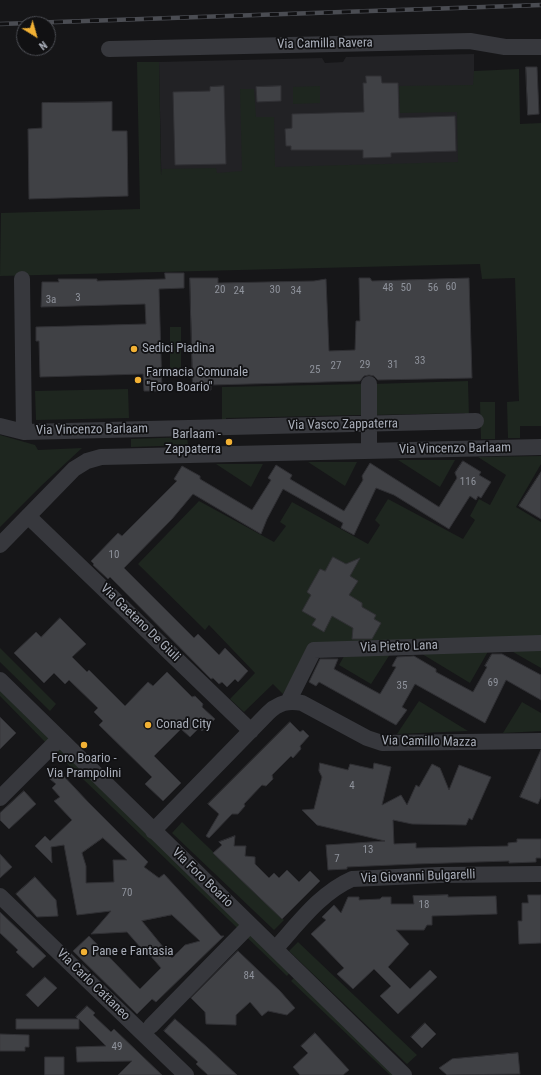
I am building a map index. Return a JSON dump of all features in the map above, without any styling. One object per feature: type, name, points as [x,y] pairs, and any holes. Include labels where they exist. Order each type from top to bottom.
[{"type":"street","name":"Via Camilla Ravera","points":[[109,49],[470,41],[505,47],[541,47]]},
{"type":"street","name":"Via Vincenzo Barlaam","points":[[22,278],[24,432],[192,428]]},
{"type":"street","points":[[369,384],[369,450]]},
{"type":"street","name":"Via Vasco Zappaterra","points":[[192,428],[476,421]]},
{"type":"street","points":[[0,426],[24,432]]},
{"type":"street","points":[[191,454],[192,428]]},
{"type":"street","points":[[210,454],[214,428]]},
{"type":"street","name":"Via Vincenzo Barlaam","points":[[0,546],[74,469],[87,461],[106,456],[541,447]]},
{"type":"street","name":"Via Gaetano De Giuli","points":[[28,516],[251,731]]},
{"type":"street","name":"Via Pietro Lana","points":[[295,702],[314,650],[541,643]]},
{"type":"street","name":"Via Foro Boario","points":[[0,680],[404,1075]]},
{"type":"street","points":[[153,831],[275,706],[295,702]]},
{"type":"street","name":"Via Camillo Mazza","points":[[295,702],[367,738],[382,743],[541,741]]},
{"type":"street","points":[[0,798],[59,739]]},
{"type":"street","name":"Via Giovanni Bulgarelli","points":[[274,949],[326,894],[339,885],[352,879],[439,875],[541,874]]},
{"type":"street","name":"Via Carlo Cattaneo","points":[[0,896],[186,1075]]},
{"type":"street","points":[[151,1026],[250,925]]},
{"type":"shaded area","points":[[474,54],[474,189],[162,208],[159,62],[322,58],[325,63],[343,62],[346,57]]},
{"type":"shaded area","points":[[137,62],[159,62],[161,175],[162,169],[216,168],[217,173],[242,171],[240,89],[254,89],[256,117],[274,117],[275,167],[458,162],[457,112],[400,113],[399,86],[473,85],[474,71],[519,69],[520,124],[541,123],[541,426],[520,426],[520,438],[508,438],[507,402],[519,401],[515,278],[482,279],[480,264],[0,276],[1,213],[140,209]]},
{"type":"shaded area","points":[[320,86],[320,103],[293,104],[293,87]]},
{"type":"shaded area","points":[[170,327],[181,327],[181,370],[170,371]]},
{"type":"shaded area","points":[[468,381],[469,418],[465,418],[465,413],[373,415],[373,384]]},
{"type":"shaded area","points":[[363,384],[362,415],[226,418],[226,425],[222,425],[222,387]]},
{"type":"shaded area","points":[[128,389],[129,418],[36,420],[35,391]]},
{"type":"shaded area","points":[[480,402],[495,402],[495,439],[481,439]]},
{"type":"shaded area","points":[[0,435],[35,445],[38,450],[82,448],[0,527]]},
{"type":"shaded area","points":[[187,437],[188,445],[131,447],[131,439]]},
{"type":"shaded area","points":[[541,456],[541,464],[516,507],[541,522],[541,668],[494,641],[470,683],[399,640],[371,684],[339,665],[347,651],[310,648],[283,694],[273,684],[244,712],[230,699],[255,673],[209,625],[205,630],[138,564],[199,501],[274,542],[286,526],[280,522],[292,502],[368,544],[380,525],[375,520],[388,499],[463,539],[475,520],[470,516],[479,499],[490,505],[506,475],[478,457]]},
{"type":"shaded area","points":[[398,460],[455,460],[440,487]]},
{"type":"shaded area","points":[[308,462],[357,462],[345,486]]},
{"type":"shaded area","points":[[216,464],[263,464],[251,487]]},
{"type":"shaded area","points":[[0,648],[56,704],[50,711],[0,662]]},
{"type":"shaded area","points":[[0,687],[52,738],[48,745],[0,696]]},
{"type":"shaded area","points":[[419,701],[468,731],[397,734]]},
{"type":"shaded area","points":[[522,702],[541,713],[541,731],[503,733]]},
{"type":"shaded area","points":[[60,746],[292,970],[287,976],[55,752]]},
{"type":"shaded area","points":[[182,822],[284,920],[274,930],[172,833]]},
{"type":"shaded area","points":[[298,942],[417,1055],[407,1064],[289,951]]},
{"type":"shaded area","points":[[297,975],[401,1075],[390,1075],[291,981]]},
{"type":"building","points":[[526,67],[537,67],[539,114],[528,115]]},
{"type":"building","points":[[366,76],[381,76],[382,83],[398,83],[399,118],[455,116],[456,151],[391,153],[391,157],[363,158],[363,150],[291,150],[291,146],[286,146],[285,129],[292,128],[292,114],[364,112],[363,83],[366,83]]},
{"type":"building","points":[[224,86],[226,164],[175,165],[173,92],[210,91],[210,87]]},
{"type":"building","points":[[281,86],[281,101],[257,102],[256,87]]},
{"type":"building","points":[[112,102],[112,131],[127,131],[128,196],[29,199],[28,129],[42,128],[42,103]]},
{"type":"building","points":[[165,273],[184,273],[184,288],[159,289],[162,391],[144,391],[143,374],[40,377],[39,341],[36,341],[36,327],[146,324],[145,304],[41,307],[42,282],[59,282],[58,279],[97,279],[97,281],[165,279]]},
{"type":"building","points":[[190,278],[218,278],[218,283],[314,281],[326,279],[329,351],[355,350],[356,321],[360,321],[359,278],[370,278],[372,281],[469,278],[472,378],[378,380],[374,376],[369,375],[364,376],[360,381],[211,385],[211,390],[193,391]]},
{"type":"building","points":[[463,461],[481,472],[479,475],[491,482],[481,498],[478,496],[476,500],[470,496],[449,529],[394,495],[376,488],[354,535],[341,528],[343,523],[283,489],[261,534],[193,494],[172,519],[124,568],[194,638],[198,634],[219,655],[225,648],[248,671],[238,682],[235,679],[227,687],[222,682],[219,684],[213,678],[211,679],[110,577],[108,579],[93,565],[94,564],[91,561],[118,533],[122,536],[177,481],[174,479],[182,466],[200,476],[200,479],[252,510],[271,480],[268,478],[276,465],[292,475],[290,479],[344,511],[363,480],[362,476],[370,463],[439,507],[457,478],[455,473]]},
{"type":"building","points":[[541,472],[541,519],[519,506]]},
{"type":"building","points":[[333,557],[346,564],[360,558],[350,576],[358,581],[349,595],[362,603],[362,607],[376,615],[374,619],[381,623],[372,639],[352,639],[353,628],[332,616],[324,632],[312,625],[316,619],[302,611],[311,595],[307,592],[320,569],[325,571]]},
{"type":"building","points":[[60,618],[86,644],[72,657],[87,672],[89,670],[125,706],[148,682],[153,686],[167,672],[192,697],[195,696],[203,704],[202,707],[215,719],[202,731],[199,728],[190,737],[181,729],[154,756],[181,783],[163,801],[145,784],[152,777],[99,725],[103,721],[94,712],[98,708],[69,680],[65,684],[54,673],[44,683],[14,653],[36,632],[41,637]]},
{"type":"building","points":[[492,654],[502,654],[541,675],[541,700],[506,680],[485,723],[415,684],[402,707],[407,710],[396,725],[319,682],[316,686],[309,682],[320,659],[338,659],[334,669],[380,694],[396,667],[392,666],[397,657],[414,656],[436,669],[436,672],[473,692],[487,667],[485,666]]},
{"type":"building","points":[[0,717],[16,733],[0,749]]},
{"type":"building","points":[[290,722],[300,732],[303,730],[309,736],[300,746],[301,749],[293,758],[291,756],[272,775],[273,779],[266,786],[262,785],[244,804],[245,806],[238,814],[232,814],[209,838],[206,836],[219,814],[208,804]]},
{"type":"building","points":[[541,750],[541,797],[538,804],[520,797]]},
{"type":"building","points":[[320,763],[348,770],[350,764],[373,769],[374,763],[391,767],[382,805],[401,795],[407,805],[416,785],[419,787],[432,764],[440,768],[449,790],[459,765],[491,777],[472,820],[469,818],[466,825],[412,824],[393,820],[394,844],[416,843],[416,848],[508,846],[508,843],[517,842],[517,839],[541,839],[541,858],[536,858],[536,862],[509,863],[509,861],[416,864],[347,867],[347,869],[328,870],[326,845],[385,841],[317,825],[302,810],[314,809],[322,777],[319,771]]},
{"type":"building","points":[[59,771],[148,862],[144,867],[159,878],[164,874],[221,936],[224,936],[156,1002],[152,999],[137,1014],[73,951],[89,936],[140,989],[161,968],[143,947],[141,948],[127,932],[91,934],[111,911],[77,915],[64,845],[51,847],[52,863],[35,846],[45,836],[50,841],[72,820],[54,801],[60,797],[52,788],[56,784],[50,779]],"holes":[[[103,838],[127,860],[113,860],[114,882],[86,883],[86,866],[82,853]],[[172,915],[200,941],[185,945],[172,958],[142,921]]]},
{"type":"building","points":[[24,791],[36,804],[9,829],[0,820],[0,813]]},
{"type":"building","points":[[235,836],[234,846],[246,846],[245,856],[255,857],[255,864],[269,878],[274,873],[279,878],[287,870],[299,882],[310,871],[320,881],[282,919],[213,853],[222,845],[219,842]]},
{"type":"building","points":[[0,854],[12,867],[0,878]]},
{"type":"building","points":[[35,877],[56,900],[58,916],[37,917],[16,894]]},
{"type":"building","points":[[448,895],[448,897],[496,896],[497,914],[432,916],[432,925],[427,925],[424,930],[396,930],[409,944],[388,967],[410,989],[430,970],[437,977],[398,1014],[380,996],[391,986],[374,969],[353,989],[337,974],[344,968],[311,934],[326,920],[322,917],[334,905],[341,913],[348,897],[359,897],[359,900],[391,897],[391,904],[414,904],[413,896]]},
{"type":"building","points":[[528,895],[541,895],[541,943],[519,944],[518,921],[522,921],[522,903],[528,903]]},
{"type":"building","points":[[0,912],[46,956],[33,968],[16,952],[18,950],[0,933]]},
{"type":"building","points":[[238,951],[280,991],[295,1008],[287,1015],[268,1011],[262,1016],[250,1002],[236,1015],[236,1025],[206,1024],[205,1012],[191,998]]},
{"type":"building","points":[[45,977],[57,988],[38,1007],[26,995]]},
{"type":"building","points":[[87,1006],[95,1013],[93,1015],[111,1032],[114,1029],[162,1075],[118,1075],[132,1061],[77,1062],[76,1047],[106,1046],[79,1019],[79,1029],[16,1029],[16,1019],[78,1019],[76,1017]]},
{"type":"building","points":[[175,1019],[237,1075],[208,1075],[196,1064],[198,1062],[164,1031]]},
{"type":"building","points":[[425,1023],[436,1034],[422,1048],[411,1037]]},
{"type":"building","points":[[315,1033],[349,1070],[343,1075],[300,1075],[293,1067],[308,1053],[301,1046]]},
{"type":"building","points":[[0,1034],[29,1035],[29,1047],[25,1047],[25,1051],[0,1051]]},
{"type":"building","points":[[518,1053],[520,1074],[447,1075],[439,1068],[452,1059]]},
{"type":"building","points":[[45,1057],[64,1057],[64,1075],[45,1075]]},
{"type":"railway","points":[[0,24],[541,5]]},
{"type":"place","name":"Sedici Piadina","points":[[134,349]]},
{"type":"place","name":"Farmacia Comunale \"Foro Boario\"","points":[[138,380]]},
{"type":"place","name":"Barlaam - Zappaterra","points":[[229,442]]},
{"type":"place","name":"Conad City","points":[[148,725]]},
{"type":"place","name":"Foro Boario - Via Prampolini","points":[[84,745]]},
{"type":"place","name":"Pane e Fantasia","points":[[84,952]]}]
